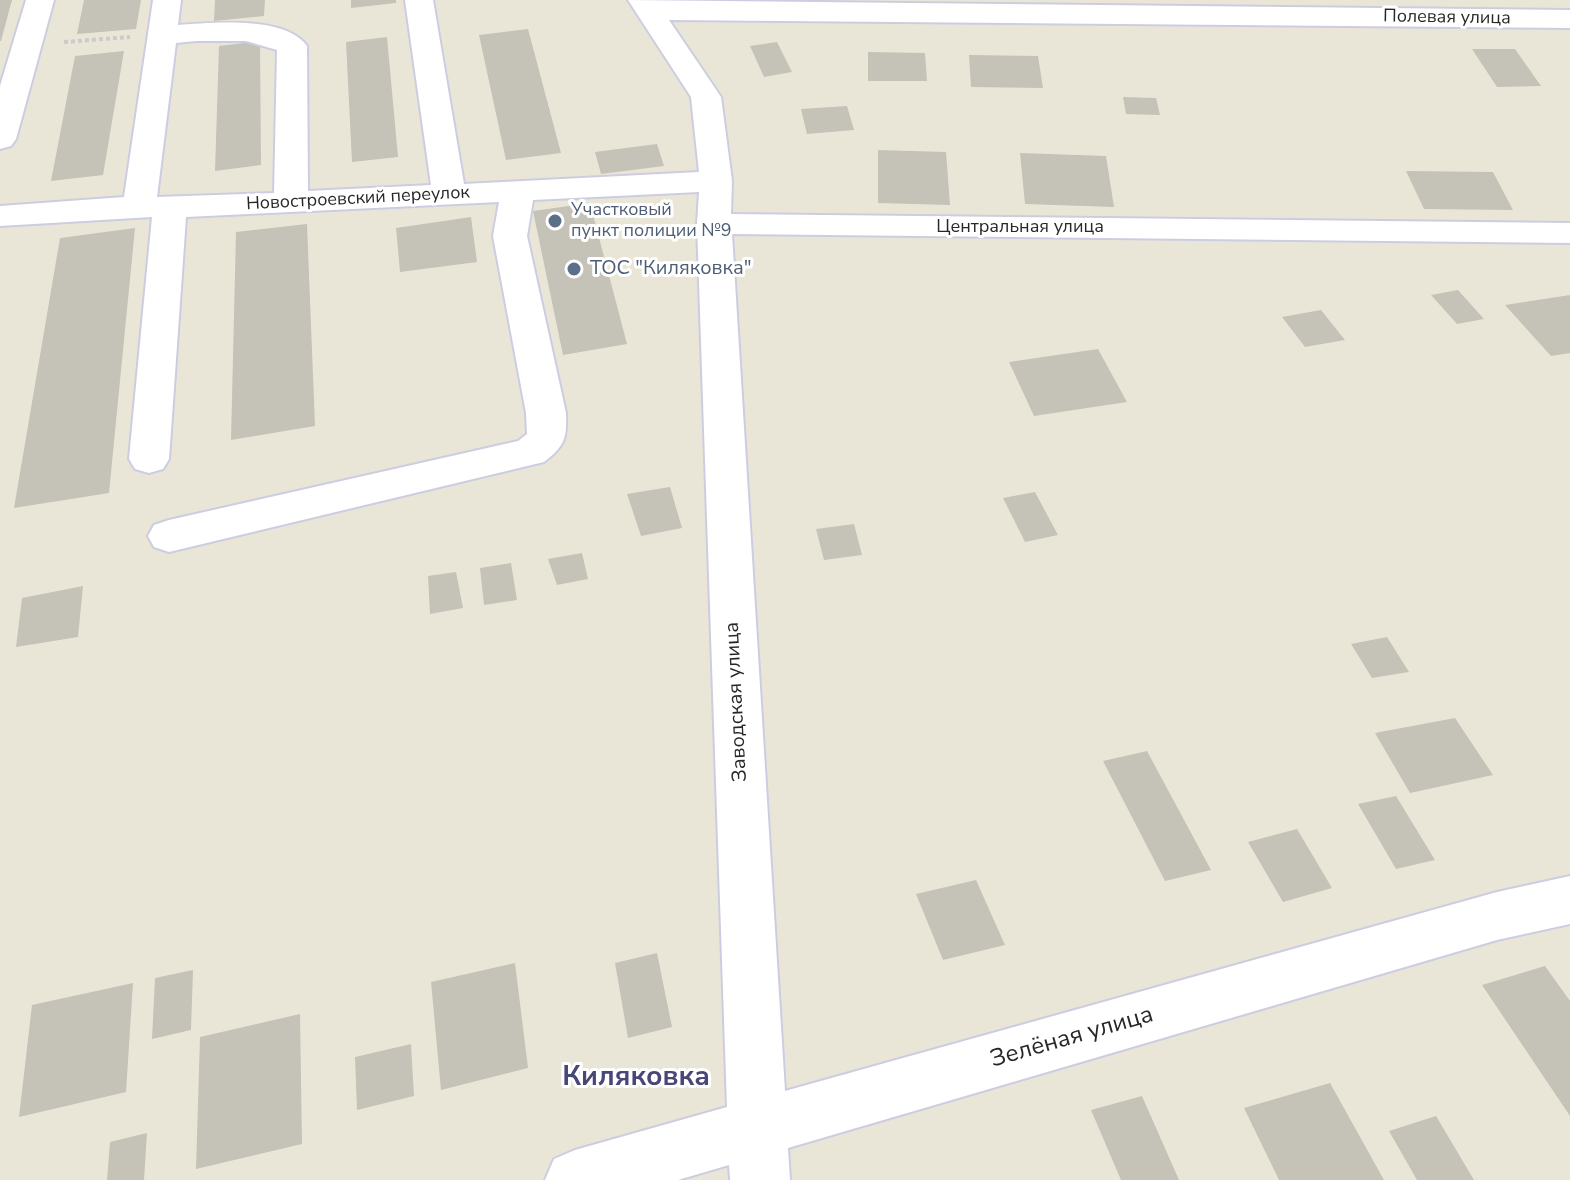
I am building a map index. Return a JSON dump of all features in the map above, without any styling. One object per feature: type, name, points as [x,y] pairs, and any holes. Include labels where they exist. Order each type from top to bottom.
[{"type":"street","points":[[0,139],[40,0]]},
{"type":"street","points":[[149,459],[154,207],[167,0]]},
{"type":"street","points":[[419,0],[449,194]]},
{"type":"street","points":[[647,6],[706,97],[715,202]]},
{"type":"street","name":"Полевая улица","points":[[647,6],[1570,19]]},
{"type":"street","points":[[163,35],[238,32],[273,35],[292,46],[291,201]]},
{"type":"street","points":[[169,536],[530,452],[547,439],[546,413],[510,236],[518,191]]},
{"type":"street","name":"Новостроевский переулок","points":[[0,216],[518,191],[715,202]]},
{"type":"street","name":"Центральная улица","points":[[715,202],[1570,233]]},
{"type":"street","name":"Заводская улица","points":[[715,202],[759,1154]]},
{"type":"street","name":"Зелёная улица","points":[[575,1180],[759,1154],[1497,916],[1570,900]]},
{"type":"path","points":[[27,45],[163,35]]},
{"type":"building","points":[[0,0],[12,0],[1,41],[0,41]]},
{"type":"building","points":[[84,0],[141,0],[136,29],[77,34]]},
{"type":"building","points":[[215,0],[265,0],[264,16],[214,21]]},
{"type":"building","points":[[351,0],[396,0],[396,3],[351,8]]},
{"type":"building","points":[[528,29],[561,153],[506,160],[479,35]]},
{"type":"building","points":[[387,37],[398,157],[352,162],[346,42]]},
{"type":"building","points":[[260,41],[261,165],[215,171],[219,46]]},
{"type":"building","points":[[777,42],[792,72],[764,77],[750,46]]},
{"type":"building","points":[[1472,49],[1515,49],[1541,86],[1497,87]]},
{"type":"building","points":[[124,51],[103,175],[51,181],[75,56]]},
{"type":"building","points":[[868,52],[925,53],[927,81],[868,81]]},
{"type":"building","points":[[969,55],[1038,56],[1043,88],[971,87]]},
{"type":"building","points":[[1123,97],[1156,98],[1160,115],[1126,114]]},
{"type":"building","points":[[847,106],[854,130],[807,134],[801,109]]},
{"type":"building","points":[[657,144],[664,166],[601,174],[595,152]]},
{"type":"building","points":[[878,150],[946,152],[950,205],[878,203]]},
{"type":"building","points":[[1020,153],[1106,156],[1114,207],[1025,204]]},
{"type":"building","points":[[1406,171],[1493,172],[1513,210],[1424,209]]},
{"type":"building","points":[[590,203],[627,344],[563,355],[533,211]]},
{"type":"building","points":[[471,217],[477,262],[400,272],[396,228]]},
{"type":"building","points":[[307,224],[315,426],[231,440],[236,232]]},
{"type":"building","points":[[135,228],[109,493],[14,508],[60,238]]},
{"type":"building","points":[[1458,290],[1484,319],[1457,324],[1431,295]]},
{"type":"building","points":[[1570,295],[1570,353],[1551,356],[1505,305]]},
{"type":"building","points":[[1321,310],[1345,340],[1305,347],[1282,317]]},
{"type":"building","points":[[1098,349],[1127,402],[1034,416],[1009,362]]},
{"type":"building","points":[[670,487],[682,528],[641,536],[627,494]]},
{"type":"building","points":[[1035,492],[1058,535],[1025,542],[1003,498]]},
{"type":"building","points":[[854,524],[862,555],[824,560],[816,529]]},
{"type":"building","points":[[582,553],[588,579],[557,585],[548,559]]},
{"type":"building","points":[[511,563],[517,600],[484,605],[480,568]]},
{"type":"building","points":[[456,572],[463,608],[430,614],[428,576]]},
{"type":"building","points":[[83,586],[78,637],[16,647],[22,598]]},
{"type":"building","points":[[1387,637],[1409,672],[1372,678],[1351,644]]},
{"type":"building","points":[[1455,718],[1493,775],[1410,793],[1375,733]]},
{"type":"building","points":[[1147,751],[1211,870],[1165,881],[1103,761]]},
{"type":"building","points":[[1396,796],[1435,860],[1396,869],[1358,804]]},
{"type":"building","points":[[1297,829],[1332,888],[1283,902],[1248,842]]},
{"type":"building","points":[[976,880],[1005,945],[943,960],[916,894]]},
{"type":"building","points":[[657,953],[672,1027],[628,1038],[615,963]]},
{"type":"building","points":[[515,963],[528,1068],[441,1090],[431,982]]},
{"type":"building","points":[[1545,966],[1570,1001],[1570,1116],[1482,985]]},
{"type":"building","points":[[193,970],[191,1030],[152,1039],[155,978]]},
{"type":"building","points":[[133,983],[126,1092],[19,1117],[32,1005]]},
{"type":"building","points":[[300,1014],[302,1144],[196,1169],[200,1037]]},
{"type":"building","points":[[411,1044],[414,1096],[357,1110],[355,1057]]},
{"type":"building","points":[[1330,1083],[1384,1180],[1279,1180],[1244,1108]]},
{"type":"building","points":[[1142,1096],[1179,1180],[1121,1180],[1091,1110]]},
{"type":"building","points":[[1436,1116],[1474,1180],[1417,1180],[1389,1131]]},
{"type":"building","points":[[147,1133],[144,1180],[107,1180],[110,1142]]},
{"type":"place","name":"Участковый пункт полиции №9","points":[[555,221]]},
{"type":"place","name":"ТОС \"Киляковка\"","points":[[574,269]]},
{"type":"district","name":"Киляковка","points":[[636,1078]]}]
